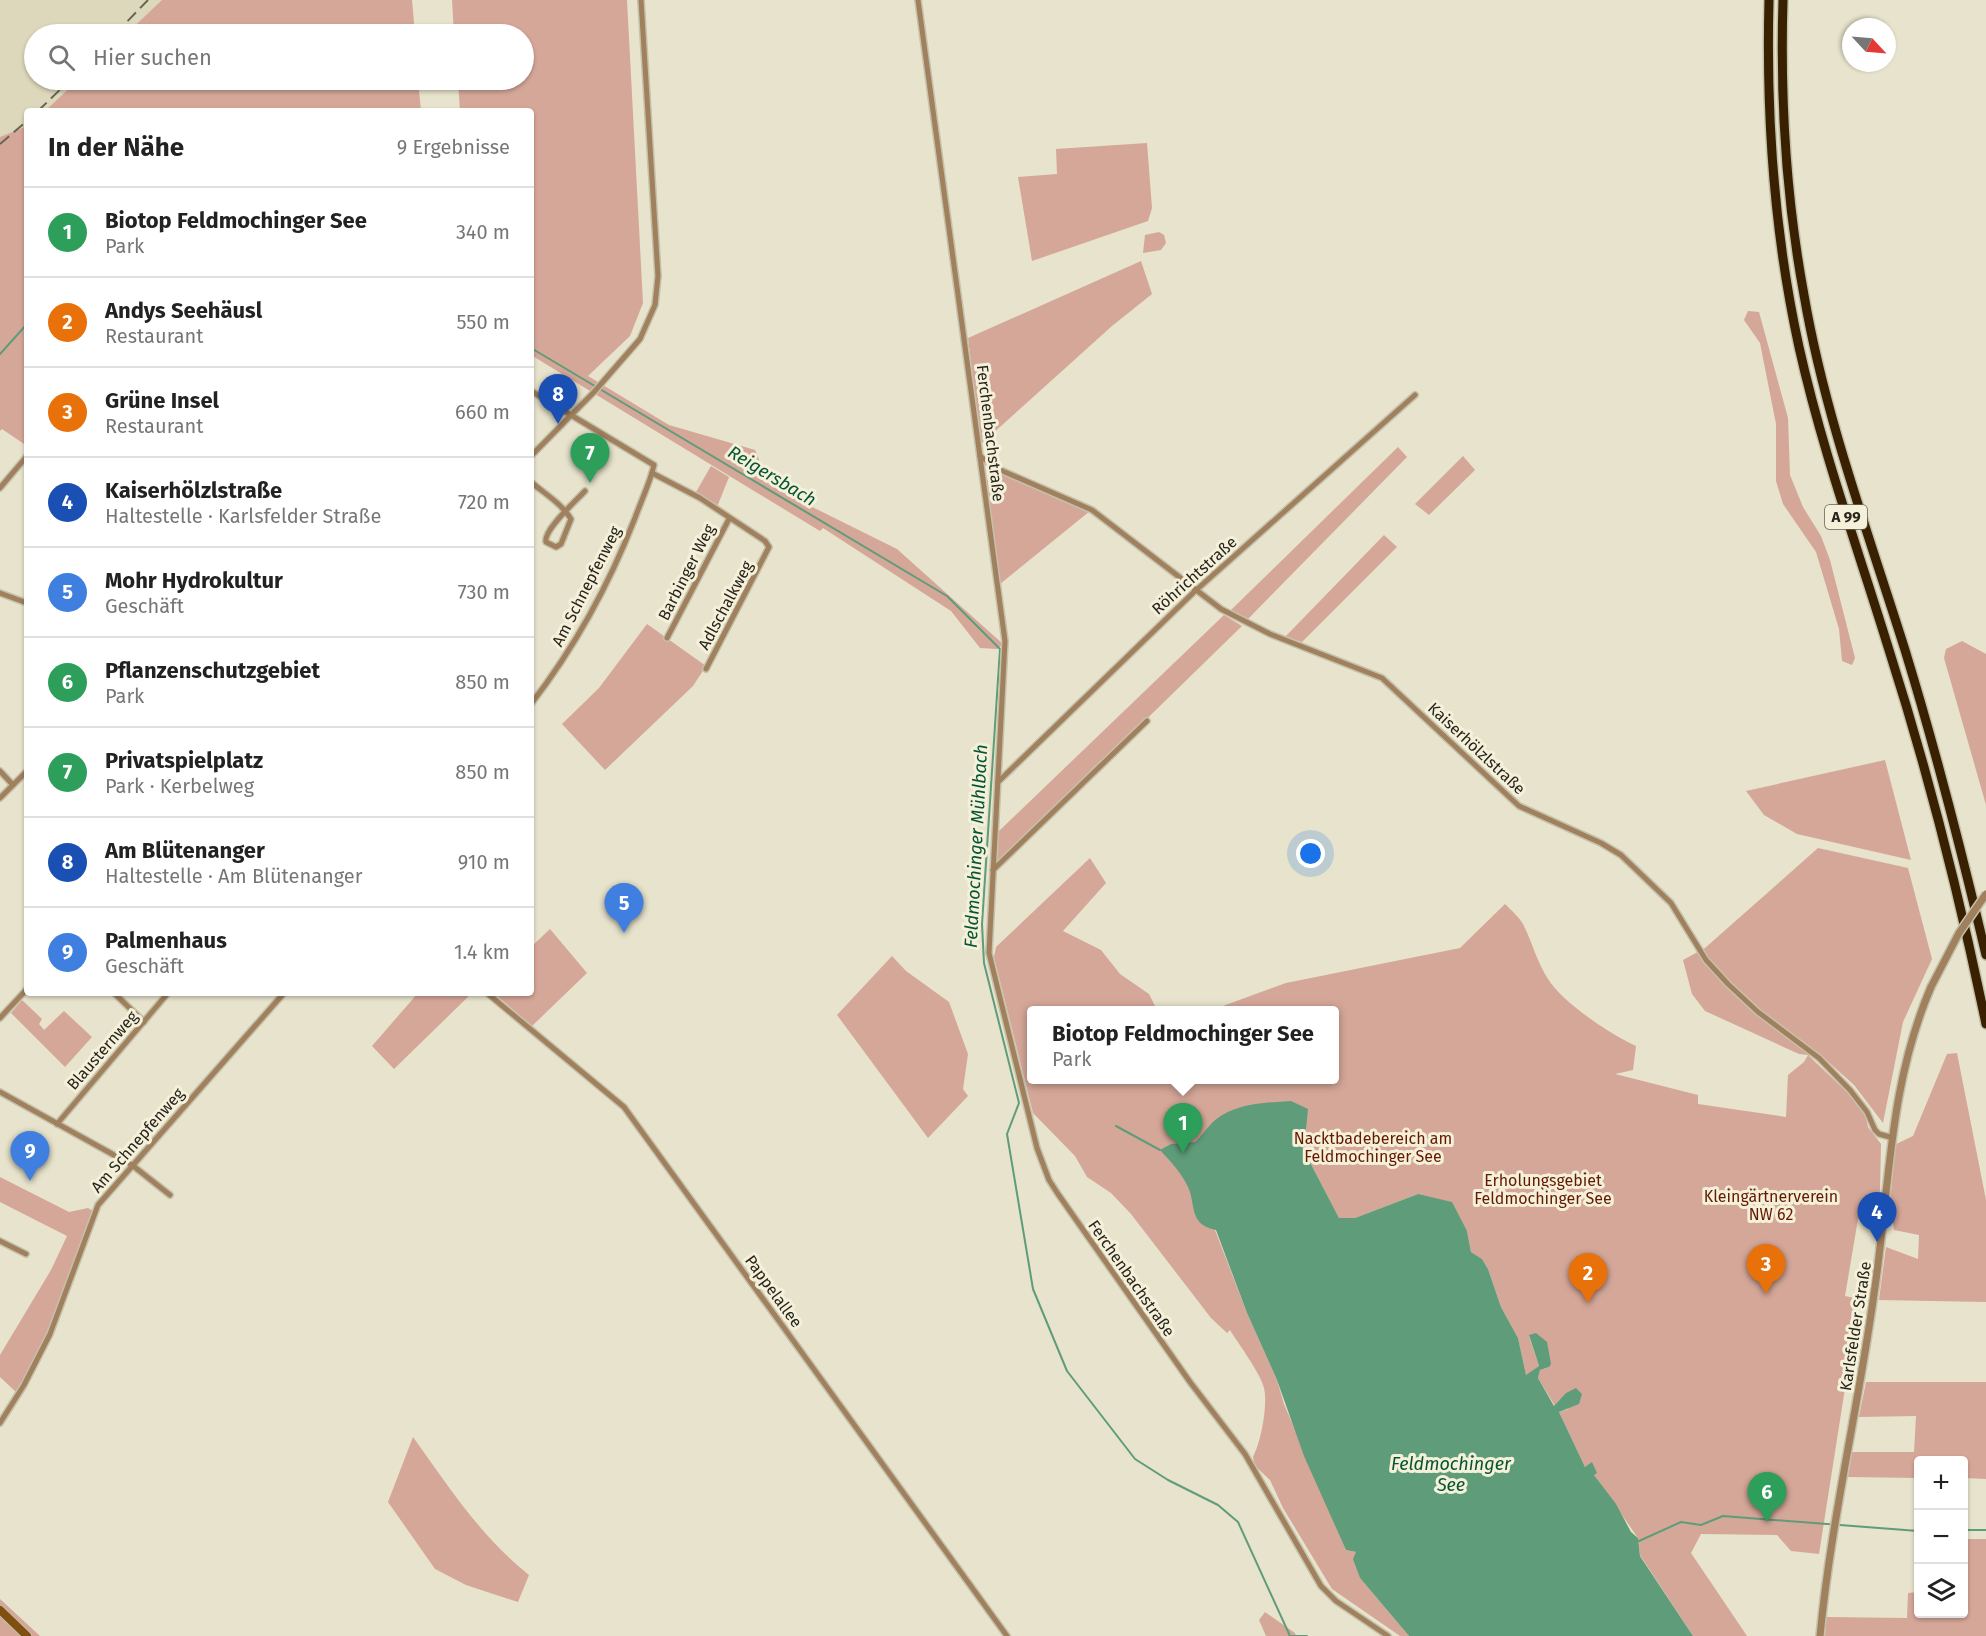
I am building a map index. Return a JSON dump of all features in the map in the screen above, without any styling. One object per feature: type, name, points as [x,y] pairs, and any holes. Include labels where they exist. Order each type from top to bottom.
[{"type":"highway","name":"A 99","points":[[1769,0],[1768,105],[1772,161],[1781,245],[1799,345],[1828,459],[1910,721],[1938,821],[1986,1023]]},
{"type":"highway","name":"A 99","points":[[1783,0],[1782,76],[1786,160],[1798,256],[1814,345],[1844,462],[1938,764],[1986,955]]},
{"type":"main road","points":[[0,1610],[27,1636]]},
{"type":"street","points":[[534,453],[596,390],[640,339],[655,305],[658,276],[641,0]]},
{"type":"street","name":"Ferchenbachstraße","points":[[918,0],[1005,643],[989,932],[992,973],[1037,1148],[1049,1180],[1190,1382],[1245,1454],[1321,1586],[1336,1601],[1388,1636]]},
{"type":"street","points":[[534,393],[654,465],[652,473],[700,498],[729,519]]},
{"type":"street","name":"Röhrichtstraße","points":[[998,782],[1194,592],[1415,395]]},
{"type":"street","name":"Kaiserhölzlstraße","points":[[980,456],[994,467],[1092,510],[1194,592],[1221,609],[1262,631],[1382,678],[1519,806],[1601,843],[1621,855],[1671,903],[1706,960],[1728,984],[1758,1012],[1819,1058],[1850,1090],[1867,1112],[1875,1130],[1879,1134],[1890,1137]]},
{"type":"street","points":[[0,488],[24,460]]},
{"type":"street","points":[[983,474],[994,467]]},
{"type":"street","name":"Am Schnepfenweg","points":[[534,700],[564,658],[592,610],[624,544],[652,473]]},
{"type":"street","points":[[534,485],[566,512],[570,524],[561,543],[550,546],[546,542],[547,532],[566,512],[585,491]]},
{"type":"street","name":"Adlschalkweg","points":[[706,669],[769,547],[765,542],[729,519]]},
{"type":"street","name":"Barbinger Weg","points":[[667,638],[729,519]]},
{"type":"street","points":[[0,593],[24,602]]},
{"type":"street","points":[[993,871],[1147,721]]},
{"type":"street","points":[[0,771],[13,785]]},
{"type":"street","points":[[0,798],[24,774]]},
{"type":"street","name":"Karlsfelder Straße","points":[[1820,1636],[1834,1517],[1874,1294],[1887,1195],[1890,1137],[1907,1050],[1931,987],[1959,933],[1986,894]]},
{"type":"street","points":[[0,1018],[24,992]]},
{"type":"street","points":[[117,996],[144,1022]]},
{"type":"street","name":"Blausternweg","points":[[57,1124],[166,996]]},
{"type":"street","name":"Am Schnepfenweg","points":[[0,1423],[24,1386],[50,1334],[73,1278],[95,1210],[281,996]]},
{"type":"street","name":"Pappelallee","points":[[491,996],[624,1107],[1007,1636]]},
{"type":"street","points":[[0,1092],[132,1165],[170,1196]]},
{"type":"street","points":[[0,1241],[26,1254]]},
{"type":"shaded area","points":[[0,0],[162,0],[137,24],[24,24],[24,90],[67,90],[48,108],[24,108],[24,127],[0,137]]},
{"type":"green space","points":[[162,0],[412,0],[414,24],[137,24]]},
{"type":"green space","points":[[452,0],[627,0],[643,303],[630,336],[588,376],[669,425],[755,450],[767,479],[780,491],[897,549],[1003,644],[997,649],[980,648],[951,611],[823,528],[820,531],[534,357],[534,108],[460,108],[459,90],[534,90],[534,24],[453,24]]},
{"type":"green space","points":[[67,90],[419,90],[421,108],[48,108]]},
{"type":"green space","points":[[24,127],[24,444],[2,429],[0,431],[0,137]]},
{"type":"green space","points":[[1147,143],[1152,208],[1148,221],[1032,261],[1018,177],[1057,174],[1056,149]]},
{"type":"green space","points":[[1159,232],[1164,235],[1166,243],[1161,250],[1143,253],[1145,235]]},
{"type":"green space","points":[[1141,261],[1152,294],[1112,326],[981,444],[968,338]]},
{"type":"green space","points":[[1748,311],[1759,312],[1788,418],[1790,475],[1803,507],[1821,536],[1830,560],[1855,658],[1852,665],[1842,661],[1839,629],[1816,552],[1783,504],[1776,481],[1776,424],[1760,343],[1744,320]]},
{"type":"green space","points":[[1398,447],[1407,457],[1247,620],[1231,610]]},
{"type":"green space","points":[[1463,456],[1475,470],[1429,515],[1415,504]]},
{"type":"green space","points":[[711,466],[729,477],[717,507],[696,492]]},
{"type":"green space","points":[[997,471],[1090,511],[1000,584],[986,484],[990,472]]},
{"type":"green space","points":[[1384,535],[1397,547],[1302,642],[1285,637]]},
{"type":"green space","points":[[1224,615],[1242,626],[1002,860],[996,860],[998,832]]},
{"type":"green space","points":[[647,624],[706,666],[693,686],[605,770],[562,724],[599,688]]},
{"type":"green space","points":[[1962,641],[1986,654],[1986,805],[1944,658],[1946,649]]},
{"type":"green space","points":[[1885,760],[1911,860],[1797,834],[1764,815],[1746,791]]},
{"type":"green space","points":[[1818,848],[1908,868],[1932,959],[1903,1022],[1883,1123],[1854,1085],[1823,1057],[1809,1056],[1848,1093],[1865,1114],[1868,1127],[1881,1144],[1880,1191],[1873,1215],[1858,1219],[1845,1296],[1859,1299],[1819,1554],[1791,1551],[1777,1535],[1701,1534],[1691,1553],[1747,1636],[1693,1636],[1640,1555],[1638,1538],[1594,1475],[1592,1463],[1585,1467],[1559,1412],[1568,1409],[1560,1399],[1555,1406],[1538,1378],[1540,1370],[1549,1367],[1529,1336],[1539,1366],[1526,1376],[1518,1338],[1501,1307],[1488,1269],[1482,1259],[1471,1252],[1467,1231],[1418,1194],[1355,1218],[1339,1218],[1300,1143],[1304,1135],[1215,1230],[1247,1313],[1277,1380],[1284,1404],[1346,1550],[1356,1552],[1360,1578],[1409,1636],[1400,1636],[1332,1589],[1283,1508],[1270,1480],[1255,1466],[1253,1457],[1263,1423],[1264,1388],[1254,1367],[1230,1330],[1227,1333],[1211,1318],[1131,1214],[1111,1193],[1087,1177],[1075,1156],[1033,1113],[994,957],[996,947],[1090,858],[1106,883],[1063,931],[1101,950],[1120,974],[1149,994],[1155,1006],[1027,1006],[1027,1084],[1339,1084],[1339,1006],[1223,1006],[1286,983],[1460,948],[1505,904],[1523,924],[1548,979],[1564,998],[1613,1034],[1636,1046],[1633,1070],[1615,1074],[1698,1095],[1698,1104],[1786,1117],[1788,1075],[1804,1062],[1808,1055],[1799,1054],[1705,1011],[1692,994],[1683,960],[1705,948]]},
{"type":"green space","points":[[550,929],[587,973],[532,1026],[497,996],[534,996],[534,944]]},
{"type":"green space","points":[[892,956],[906,971],[949,1002],[968,1054],[963,1089],[968,1096],[928,1138],[837,1015]]},
{"type":"green space","points":[[415,996],[469,996],[394,1069],[372,1046]]},
{"type":"green space","points":[[22,1000],[42,1019],[39,1024],[44,1030],[64,1011],[92,1037],[65,1067],[11,1013]]},
{"type":"green space","points":[[1957,1053],[1986,1200],[1986,1302],[1879,1300],[1886,1247],[1918,1259],[1919,1235],[1894,1230],[1893,1223],[1889,1222],[1894,1145],[1913,1136],[1947,1054]]},
{"type":"green space","points":[[0,1177],[69,1212],[88,1208],[93,1211],[48,1333],[17,1393],[0,1377],[0,1355],[51,1270],[67,1236],[0,1202]]},
{"type":"green space","points":[[1866,1382],[1986,1382],[1986,1479],[1968,1478],[1968,1456],[1914,1456],[1914,1478],[1848,1477],[1852,1452],[1914,1452],[1916,1416],[1859,1417]]},
{"type":"green space","points":[[413,1437],[481,1528],[529,1575],[518,1602],[466,1585],[435,1569],[388,1502]]},
{"type":"green space","points":[[1968,1539],[1986,1539],[1986,1636],[1825,1636],[1826,1617],[1907,1618],[1908,1593],[1914,1592],[1914,1618],[1968,1618]]},
{"type":"green space","points":[[0,1599],[40,1636],[0,1636]]},
{"type":"green space","points":[[1265,1612],[1296,1636],[1266,1636],[1259,1620]]},
{"type":"water","name":"Feldmochinger See","points":[[1291,1101],[1308,1109],[1306,1129],[1300,1143],[1339,1218],[1355,1218],[1418,1194],[1452,1202],[1467,1231],[1471,1252],[1482,1259],[1488,1269],[1501,1307],[1518,1338],[1526,1375],[1539,1366],[1529,1335],[1536,1333],[1547,1342],[1551,1364],[1540,1370],[1538,1378],[1554,1406],[1566,1393],[1576,1388],[1582,1394],[1579,1404],[1559,1412],[1585,1467],[1592,1462],[1597,1473],[1594,1475],[1616,1504],[1631,1532],[1638,1538],[1640,1556],[1693,1636],[1409,1636],[1360,1578],[1353,1559],[1356,1552],[1346,1550],[1304,1456],[1277,1380],[1247,1313],[1216,1230],[1207,1227],[1197,1218],[1185,1182],[1160,1150],[1171,1144],[1195,1142],[1219,1117],[1238,1108]]},
{"type":"waterway","points":[[0,354],[24,327]]},
{"type":"waterway","name":"Feldmochinger Mühlbach","points":[[534,350],[947,596],[1000,649],[982,924],[984,963],[1019,1103],[1007,1134],[1033,1289],[1067,1371],[1135,1459],[1168,1480],[1218,1505],[1238,1522],[1290,1636]]},
{"type":"waterway","points":[[1116,1126],[1160,1150]]},
{"type":"waterway","points":[[1639,1541],[1681,1522],[1701,1525],[1723,1516],[1914,1531]]},
{"type":"waterway","points":[[1968,1530],[1986,1530]]},
{"type":"waterway","points":[[1292,1636],[1307,1636]]},
{"type":"railway","points":[[125,24],[148,0]]},
{"type":"railway","points":[[41,108],[60,90]]},
{"type":"railway","points":[[0,144],[24,124]]},
{"type":"place","name":"Am Blütenanger","points":[[558,424]]},
{"type":"place","name":"Privatspielplatz","points":[[590,483]]},
{"type":"place","name":"Mohr Hydrokultur","points":[[624,933]]},
{"type":"place","name":"Biotop Feldmochinger See","points":[[1183,1153]]},
{"type":"place","name":"Palmenhaus","points":[[30,1181]]},
{"type":"place","name":"Kaiserhölzlstraße","points":[[1877,1242]]},
{"type":"place","name":"Grüne Insel","points":[[1766,1294]]},
{"type":"place","name":"Andys Seehäusl","points":[[1588,1303]]},
{"type":"place","name":"Pflanzenschutzgebiet","points":[[1767,1522]]},
{"type":"water label","name":"Reigersbach","points":[[772,476]]},
{"type":"park label","name":"Nacktbadebereich am Feldmochinger See","points":[[1373,1147]]},
{"type":"park label","name":"Erholungsgebiet Feldmochinger See","points":[[1543,1189]]},
{"type":"park label","name":"Kleingärtnerverein NW 62","points":[[1771,1205]]}]
